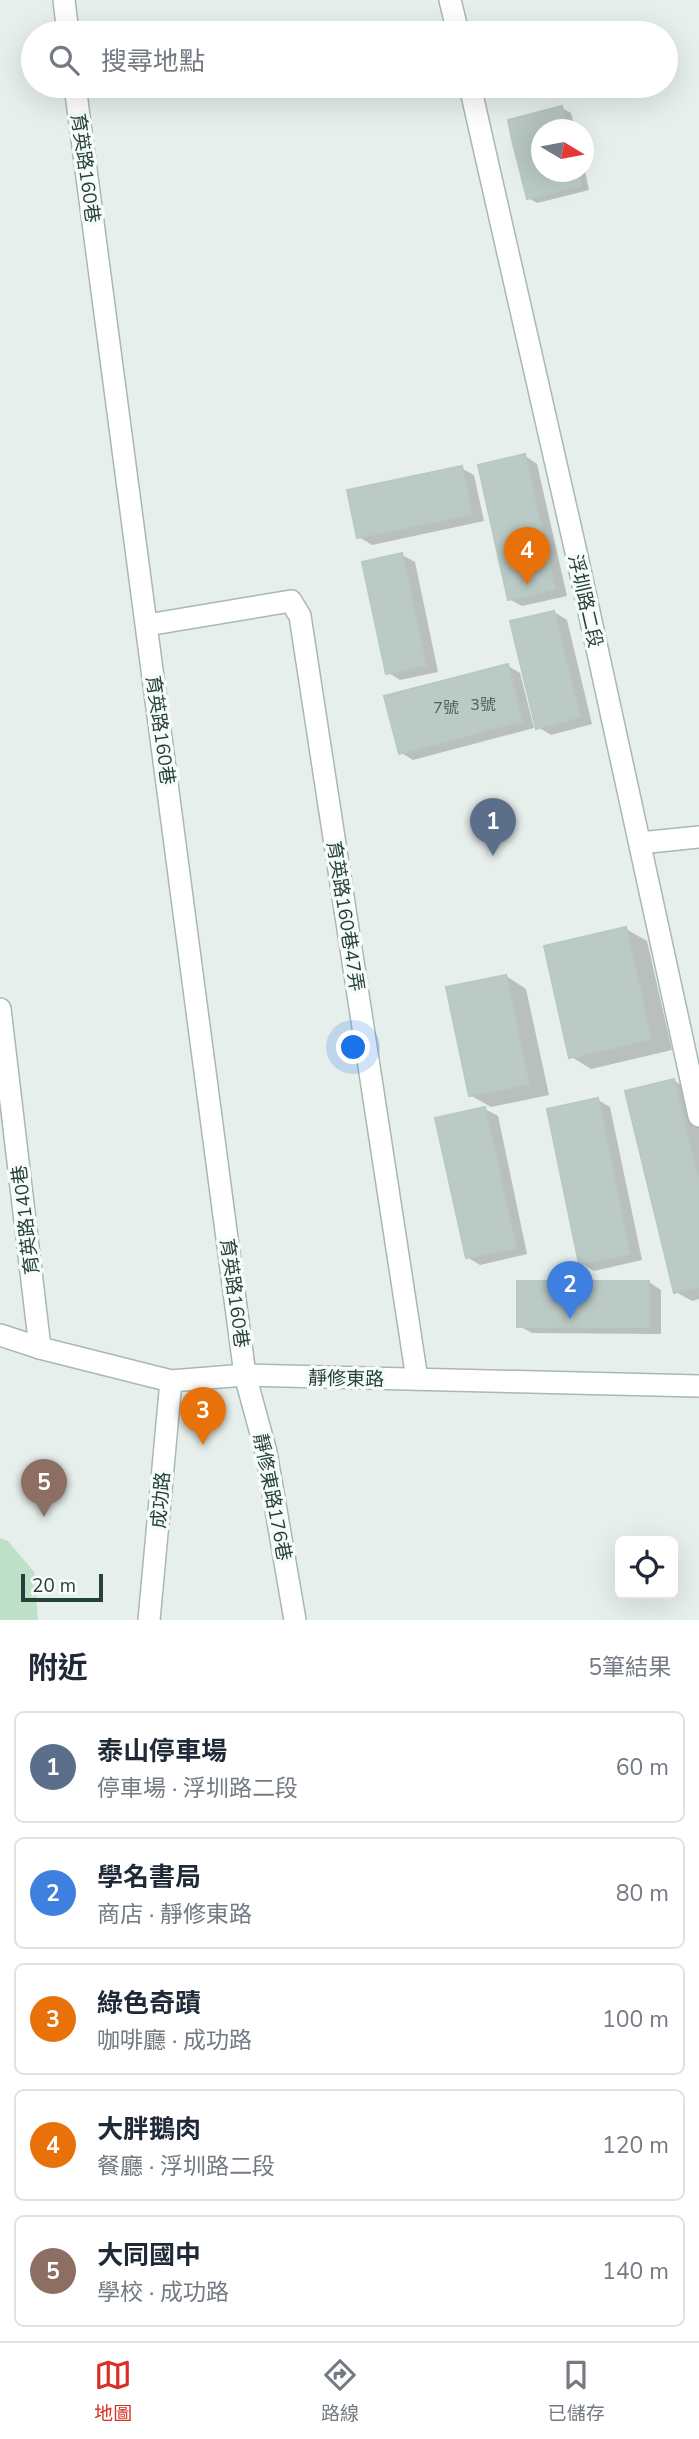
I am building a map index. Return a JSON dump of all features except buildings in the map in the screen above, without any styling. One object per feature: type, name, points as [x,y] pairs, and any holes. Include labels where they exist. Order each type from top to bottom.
[{"type":"street","points":[[64,0],[67,21]]},
{"type":"street","points":[[450,0],[455,21]]},
{"type":"street","name":"育英路160巷","points":[[77,98],[245,1375]]},
{"type":"street","name":"浮圳路二段","points":[[473,98],[699,1116]]},
{"type":"street","name":"育英路160巷47弄","points":[[147,625],[291,601],[300,616],[417,1379]]},
{"type":"street","points":[[640,843],[699,837]]},
{"type":"street","name":"育英路140巷","points":[[0,1009],[40,1348]]},
{"type":"street","name":"靜修東路","points":[[0,1335],[40,1348],[171,1381],[245,1375],[699,1386]]},
{"type":"street","name":"靜修東路176巷","points":[[245,1375],[266,1452],[295,1620]]},
{"type":"street","name":"成功路","points":[[149,1620],[171,1381]]},
{"type":"green space","points":[[0,1538],[8,1541],[34,1572],[38,1620],[0,1620]]},
{"type":"place","name":"大胖鵝肉","points":[[527,585]]},
{"type":"place","name":"泰山停車場","points":[[493,856]]},
{"type":"place","name":"學名書局","points":[[570,1319]]},
{"type":"place","name":"綠色奇蹟","points":[[203,1445]]},
{"type":"place","name":"大同國中","points":[[44,1517]]}]
